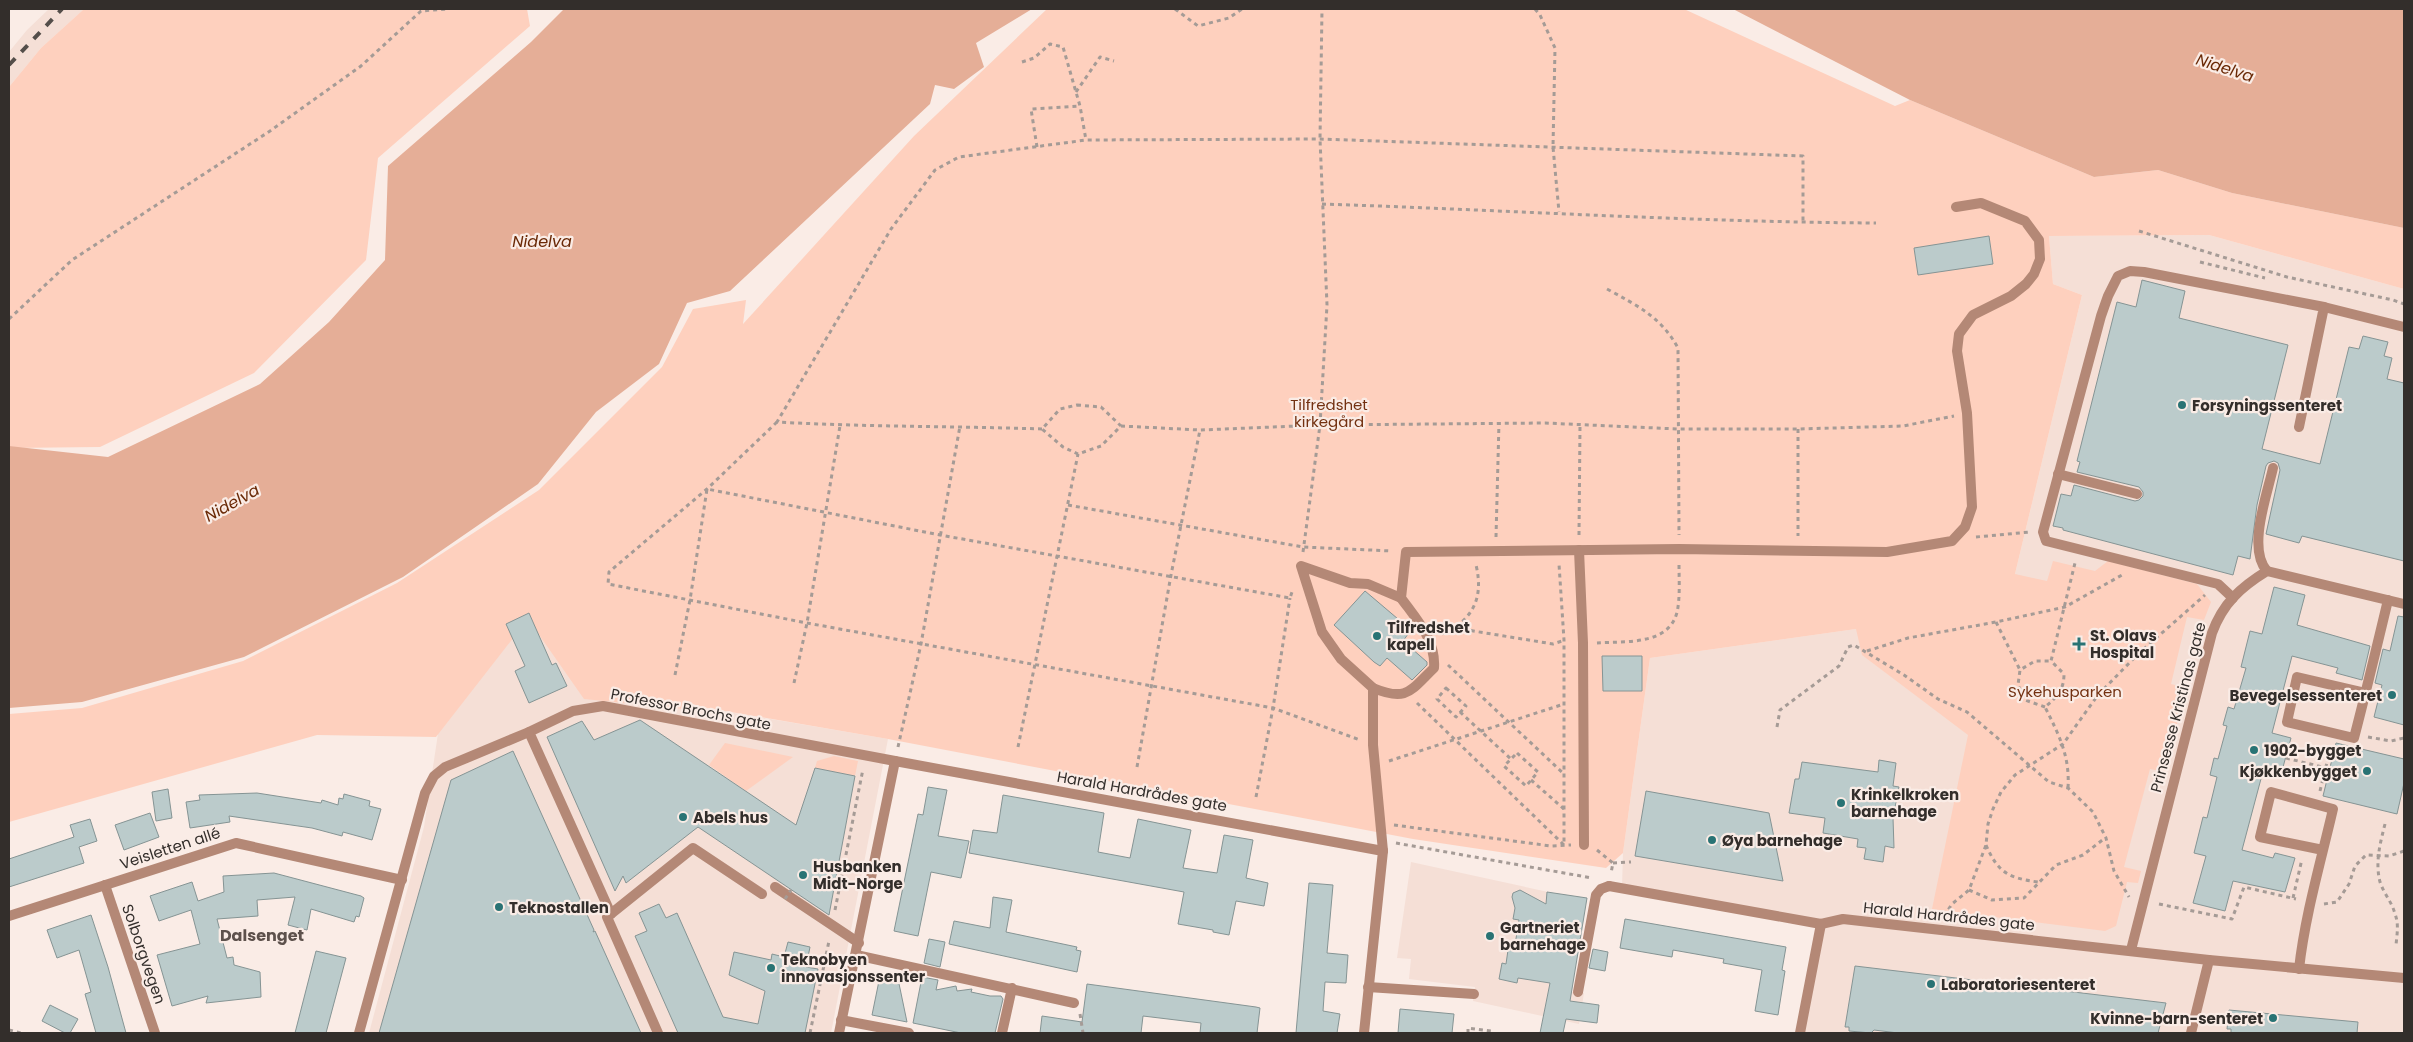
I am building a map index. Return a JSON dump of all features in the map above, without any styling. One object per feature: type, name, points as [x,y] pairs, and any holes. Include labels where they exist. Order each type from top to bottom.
[{"type":"street","points":[[1401,598],[1406,552],[1679,549],[1887,552],[1952,541],[1965,527],[1972,507],[1967,413],[1957,351],[1959,334],[1973,315],[2011,296],[2034,274],[2040,259],[2039,240],[2025,221],[1981,203],[1956,207]]},
{"type":"street","points":[[2233,598],[2218,584],[2046,541],[2043,532],[2058,474],[2101,316],[2118,276],[2130,271],[2144,272],[2324,307],[2404,327]]},
{"type":"street","points":[[2299,427],[2324,307]]},
{"type":"street","points":[[2273,468],[2258,534],[2260,563],[2267,571],[2404,604]]},
{"type":"street","points":[[2058,474],[2136,494]]},
{"type":"street","points":[[1579,550],[1583,640],[1584,845]]},
{"type":"street","points":[[1300,566],[1350,583],[1368,584],[1401,598],[1430,640],[1435,657],[1434,668],[1408,694],[1391,696],[1373,688],[1341,659],[1322,632],[1300,566]]},
{"type":"street","name":"Prinsesse Kristinas gate","points":[[2131,950],[2212,633],[2219,613],[2249,582],[2267,571]]},
{"type":"street","points":[[2366,693],[2297,677],[2287,722],[2354,738],[2366,693],[2388,600]]},
{"type":"street","points":[[1364,1033],[1383,851],[1373,745],[1373,688]]},
{"type":"street","name":"Professor Brochs gate","points":[[359,1033],[402,880],[424,793],[434,776],[445,767],[529,732],[573,711],[603,706],[895,761]]},
{"type":"street","points":[[529,732],[611,914]]},
{"type":"street","points":[[839,1033],[895,761]]},
{"type":"street","name":"Harald Hardrådes gate","points":[[895,761],[1383,851]]},
{"type":"street","points":[[2299,969],[2311,903],[2334,808],[2271,792],[2260,837],[2323,850]]},
{"type":"street","name":"Veisletten allé","points":[[9,916],[236,843],[402,880]]},
{"type":"street","points":[[658,1033],[607,917],[693,848],[762,894]]},
{"type":"street","name":"Solborgvegen","points":[[105,885],[155,1033]]},
{"type":"street","points":[[1578,992],[1596,895],[1609,886]]},
{"type":"street","name":"Harald Hardrådes gate","points":[[1609,886],[1821,924],[1843,919],[2209,960],[2404,978]]},
{"type":"street","points":[[775,887],[859,943]]},
{"type":"street","points":[[1800,1033],[1821,924]]},
{"type":"street","points":[[856,955],[1074,1002]]},
{"type":"street","points":[[2191,1033],[2209,960]]},
{"type":"street","points":[[1368,987],[1474,994]]},
{"type":"street","points":[[1002,1033],[1012,988]]},
{"type":"street","points":[[841,1020],[909,1033]]},
{"type":"path","points":[[9,319],[72,260],[270,131],[361,66],[421,11],[447,9]]},
{"type":"path","points":[[1175,9],[1198,26],[1228,18],[1242,9]]},
{"type":"path","points":[[1256,797],[1273,708],[1290,598],[1300,566],[1320,425],[1327,305],[1320,139],[1322,9]]},
{"type":"path","points":[[1535,9],[1540,15],[1555,48],[1553,147],[1559,212]]},
{"type":"path","points":[[1022,62],[1034,58],[1050,44],[1063,47],[1080,106],[1086,140]]},
{"type":"path","points":[[1076,92],[1100,58],[1114,61]]},
{"type":"path","points":[[1036,146],[1031,108],[1080,106]]},
{"type":"path","points":[[1373,745],[1273,708],[807,623],[608,584],[609,572],[707,489],[778,422],[891,229],[935,170],[959,157],[1086,140],[1320,139],[1803,156],[1802,222]]},
{"type":"path","points":[[1322,204],[1559,212],[1754,222],[1876,223]]},
{"type":"path","points":[[2138,230],[2287,277],[2404,304]]},
{"type":"path","points":[[1455,628],[1553,644],[1564,640],[1651,639],[1670,628],[1678,609],[1678,348],[1668,330],[1643,309],[1607,289]]},
{"type":"path","points":[[1042,429],[1060,409],[1077,405],[1101,406],[1121,426],[1200,430],[1320,425],[1428,425],[1500,422],[1678,429],[1798,429],[1903,426],[1967,413]]},
{"type":"path","points":[[778,422],[840,426],[960,426],[1042,429],[1063,447],[1078,454],[1101,446],[1121,426]]},
{"type":"path","points":[[1495,551],[1500,422]]},
{"type":"path","points":[[794,683],[807,623],[840,426]]},
{"type":"path","points":[[895,761],[921,644],[960,426]]},
{"type":"path","points":[[1579,550],[1580,426]]},
{"type":"path","points":[[1798,429],[1798,550]]},
{"type":"path","points":[[1137,767],[1171,575],[1200,430]]},
{"type":"path","points":[[1018,747],[1078,454]]},
{"type":"path","points":[[707,489],[940,535],[1171,575],[1290,598]]},
{"type":"path","points":[[675,675],[690,600],[707,489]]},
{"type":"path","points":[[1068,505],[1303,547],[1406,552]]},
{"type":"path","points":[[1952,541],[1988,535],[2043,532]]},
{"type":"path","points":[[1558,550],[1564,640],[1564,845]]},
{"type":"path","points":[[2051,661],[2078,550]]},
{"type":"path","points":[[1430,640],[1455,628],[1468,615],[1479,596],[1479,580],[1473,552]]},
{"type":"path","points":[[1866,651],[1908,638],[2065,607],[2122,575],[2132,563]]},
{"type":"path","points":[[1944,916],[1952,904],[1969,890],[1986,845],[1988,824],[2001,792],[2015,774],[2063,744],[2098,695],[2137,655],[2218,584]]},
{"type":"path","points":[[1996,622],[2020,670],[2018,684],[2025,700],[2045,706],[2063,744],[2069,769],[2068,788]]},
{"type":"path","points":[[1777,727],[1780,710],[1839,666],[1848,647],[1854,645],[1938,699],[1967,712],[2049,782],[2068,788],[2093,812],[2106,838],[2114,871],[2129,897]]},
{"type":"path","points":[[1435,657],[1445,662],[1564,774]]},
{"type":"path","points":[[2020,670],[2035,661],[2051,661],[2064,674],[2064,684],[2057,697],[2045,706]]},
{"type":"path","points":[[1446,688],[1466,706],[1460,712],[1456,717],[1437,698],[1446,688]]},
{"type":"path","points":[[1408,694],[1564,845]]},
{"type":"path","points":[[1375,765],[1564,704]]},
{"type":"path","points":[[1460,712],[1511,759]]},
{"type":"path","points":[[2317,804],[2334,733]]},
{"type":"path","points":[[2354,738],[2367,736],[2391,742],[2404,738]]},
{"type":"path","points":[[1517,753],[1538,772],[1531,780],[1526,786],[1504,766],[1517,753]]},
{"type":"path","points":[[810,1033],[866,756]]},
{"type":"path","points":[[2286,758],[2326,768]]},
{"type":"path","points":[[1531,780],[1564,810]]},
{"type":"path","points":[[1381,823],[1551,846],[1584,845],[1600,851],[1613,863],[1631,862]]},
{"type":"path","points":[[2386,824],[2378,855],[2380,882],[2395,912],[2397,922],[2396,944]]},
{"type":"path","points":[[1969,890],[1992,900],[2024,898],[2056,865],[2083,855],[2106,838]]},
{"type":"path","points":[[1383,851],[1394,842],[1593,878],[1609,886],[1613,863]]},
{"type":"path","points":[[1986,845],[2002,871],[2018,879],[2038,882]]},
{"type":"path","points":[[2293,898],[2305,846]]},
{"type":"path","points":[[2159,904],[2232,919],[2244,887],[2311,903],[2332,904],[2337,902],[2349,884],[2360,858],[2366,854],[2389,856],[2404,852]]},
{"type":"path","points":[[785,899],[791,890]]},
{"type":"path","points":[[1468,1033],[1468,1028],[1491,1031],[1491,1033]]},
{"type":"path","points":[[9,1030],[21,1033]]},
{"type":"shaded area","points":[[49,9],[84,9],[41,48],[9,87],[9,52],[27,30]]},
{"type":"shaded area","name":"St. Olavs Hospital","points":[[2209,235],[2404,289],[2404,1033],[1800,1033],[1820,924],[1622,888],[1623,853],[1650,658],[1856,629],[2015,574],[2082,295],[2053,284],[2049,236]]},
{"type":"shaded area","points":[[550,597],[582,687],[888,739],[831,1033],[369,1033],[424,827],[446,680]]},
{"type":"shaded area","name":"Gartneriet barnehage","points":[[1411,862],[1585,900],[1571,992],[1584,993],[1579,1024],[1473,1001],[1475,987],[1409,979],[1411,959],[1397,958]]},
{"type":"green space","points":[[84,9],[527,9],[530,26],[378,158],[366,260],[254,373],[100,447],[9,448],[9,87],[41,48]]},
{"type":"green space","name":"Tilfredshet kirkegård","points":[[1047,9],[1684,9],[1895,106],[1910,100],[2094,177],[2158,170],[2232,193],[2404,228],[2404,289],[2209,235],[2049,236],[2053,284],[2082,295],[2015,574],[2047,581],[2053,561],[2095,571],[2108,561],[2197,584],[2211,602],[2204,620],[2187,617],[2171,684],[2186,688],[2165,772],[2150,769],[2124,867],[2141,871],[2138,883],[2127,882],[2116,926],[2105,931],[1932,909],[1968,735],[1862,655],[1856,629],[1650,658],[1623,853],[1606,868],[1413,839],[888,739],[696,706],[695,710],[584,699],[528,619],[436,737],[317,735],[9,822],[9,714],[82,708],[243,661],[397,583],[539,490],[662,367],[693,309],[746,300],[743,324],[914,136]]},
{"type":"green space","points":[[725,743],[793,757],[746,791],[709,765]]},
{"type":"green space","points":[[834,756],[858,761],[855,776],[815,768],[817,761]]},
{"type":"water","name":"Nidelva","points":[[564,9],[1032,9],[976,43],[984,67],[954,89],[935,85],[930,104],[730,291],[687,303],[659,364],[596,412],[538,484],[403,577],[244,657],[82,702],[9,708],[9,446],[108,457],[260,384],[329,322],[385,260],[388,166],[531,42]]},
{"type":"water","name":"Nidelva","points":[[1733,9],[2404,9],[2404,228],[2232,193],[2158,170],[2094,177],[1910,100]]},
{"type":"building","points":[[1989,236],[1993,264],[1918,275],[1914,248]]},
{"type":"building","points":[[2142,280],[2185,291],[2179,318],[2288,345],[2262,449],[2320,464],[2349,347],[2359,349],[2363,336],[2388,342],[2384,356],[2392,358],[2387,379],[2404,383],[2404,561],[2302,536],[2299,543],[2266,534],[2280,470],[2278,463],[2274,461],[2266,466],[2257,505],[2250,559],[2238,556],[2233,575],[2053,526],[2061,494],[2071,496],[2074,485],[2135,501],[2143,496],[2143,492],[2139,487],[2077,472],[2080,462],[2077,461],[2117,302],[2136,307]]},
{"type":"building","name":"1902-bygget","points":[[2274,587],[2305,595],[2297,625],[2370,646],[2362,680],[2336,673],[2338,668],[2292,656],[2272,733],[2291,738],[2280,778],[2262,775],[2242,850],[2273,858],[2275,853],[2295,858],[2285,892],[2233,881],[2225,911],[2193,903],[2206,856],[2194,853],[2203,817],[2207,818],[2217,777],[2210,775],[2214,758],[2218,759],[2227,726],[2223,725],[2228,707],[2234,709],[2246,668],[2241,667],[2250,631],[2262,634]]},
{"type":"building","name":"Tilfredshet kapell","points":[[1365,591],[1411,630],[1403,641],[1427,662],[1427,665],[1412,680],[1387,658],[1380,666],[1374,662],[1334,625]]},
{"type":"building","points":[[529,613],[552,665],[556,663],[567,686],[529,703],[515,671],[525,666],[506,624]]},
{"type":"building","name":"Bevegelsessenteret","points":[[2398,616],[2404,617],[2404,725],[2374,717],[2382,685],[2375,683],[2383,649],[2390,651]]},
{"type":"building","points":[[1602,656],[1642,656],[1642,691],[1603,691]]},
{"type":"building","name":"Abels hus","points":[[640,720],[796,825],[815,768],[855,776],[829,915],[698,827],[626,883],[623,876],[615,891],[547,737],[582,721],[594,740]]},
{"type":"building","name":"Kjøkkenbygget","points":[[2336,743],[2404,759],[2404,783],[2397,814],[2323,796]]},
{"type":"building","name":"Teknostallen","points":[[513,751],[594,930],[593,932],[595,931],[641,1033],[379,1033],[451,780]]},
{"type":"building","points":[[1879,760],[1896,763],[1893,786],[1899,787],[1893,818],[1894,848],[1885,846],[1883,862],[1864,859],[1866,848],[1857,847],[1858,839],[1823,833],[1825,818],[1789,813],[1795,779],[1799,779],[1802,762],[1878,772]]},
{"type":"building","points":[[928,787],[947,790],[938,836],[969,841],[961,878],[931,872],[918,936],[894,931],[918,814],[923,815]]},
{"type":"building","points":[[168,789],[172,818],[156,821],[152,792]]},
{"type":"building","points":[[1646,791],[1769,813],[1783,881],[1635,856]]},
{"type":"building","points":[[257,793],[321,803],[322,800],[338,805],[339,798],[343,799],[344,794],[370,801],[369,806],[381,809],[372,840],[343,832],[342,836],[312,828],[229,816],[230,822],[190,828],[186,802],[200,800],[199,795]]},
{"type":"building","points":[[1003,795],[1104,813],[1098,852],[1130,858],[1138,819],[1191,830],[1183,868],[1217,873],[1224,835],[1253,840],[1246,878],[1268,883],[1264,906],[1236,901],[1229,935],[1213,932],[1213,930],[1178,924],[1184,892],[969,853],[973,830],[997,833]]},
{"type":"building","points":[[150,813],[159,837],[124,850],[115,825]]},
{"type":"building","points":[[90,819],[97,841],[79,847],[84,863],[9,887],[9,859],[74,837],[70,825]]},
{"type":"building","points":[[274,873],[361,896],[364,898],[359,917],[356,916],[354,922],[311,909],[307,930],[288,925],[295,897],[257,900],[258,916],[217,919],[227,958],[233,957],[234,965],[260,972],[261,997],[206,1003],[208,996],[172,1006],[157,955],[200,944],[191,910],[159,921],[150,896],[192,882],[198,901],[224,892],[223,876]]},
{"type":"building","points":[[1309,883],[1333,885],[1327,953],[1348,955],[1346,983],[1325,982],[1323,1011],[1340,1014],[1337,1033],[1296,1033]]},
{"type":"building","points":[[1520,890],[1546,904],[1547,892],[1587,898],[1570,1001],[1599,1005],[1597,1023],[1566,1019],[1563,1033],[1540,1033],[1550,983],[1518,978],[1517,983],[1499,979],[1502,963],[1506,964],[1508,950],[1514,951],[1519,920],[1513,919],[1515,908],[1512,897],[1513,893]]},
{"type":"building","points":[[993,897],[1012,900],[1006,932],[1077,947],[1076,950],[1081,951],[1077,972],[949,944],[954,921],[990,928]]},
{"type":"building","name":"Teknobyen innovasjonssenter","points":[[659,904],[666,918],[677,913],[723,1017],[758,1024],[765,991],[729,975],[734,952],[771,960],[772,954],[784,957],[788,942],[810,947],[806,967],[818,969],[805,1033],[678,1033],[635,936],[647,931],[639,913]]},
{"type":"building","points":[[91,915],[108,967],[126,1033],[96,1033],[85,994],[91,992],[79,950],[57,958],[47,930]]},
{"type":"building","points":[[1625,919],[1786,947],[1782,970],[1785,971],[1778,1015],[1755,1011],[1762,970],[1723,963],[1724,959],[1673,950],[1672,957],[1620,948]]},
{"type":"building","points":[[929,939],[945,942],[940,967],[924,963]]},
{"type":"building","points":[[1593,949],[1608,952],[1605,971],[1589,968]]},
{"type":"building","points":[[316,951],[346,958],[326,1033],[295,1033]]},
{"type":"building","name":"Laboratoriesenteret","points":[[1855,966],[2166,1003],[2158,1033],[1898,1033],[1874,1030],[1871,1033],[1849,1031],[1849,1027],[1845,1027]]},
{"type":"building","points":[[897,974],[907,1022],[872,1015],[880,976]]},
{"type":"building","points":[[922,977],[938,980],[936,990],[956,986],[957,991],[972,989],[971,992],[1001,996],[1003,999],[995,1033],[961,1033],[913,1023]]},
{"type":"building","points":[[1087,984],[1260,1008],[1257,1033],[1200,1033],[1201,1023],[1143,1016],[1141,1033],[1040,1033],[1042,1016],[1082,1022]]},
{"type":"building","points":[[50,1005],[78,1019],[70,1033],[65,1033],[42,1021]]},
{"type":"building","points":[[1400,1009],[1454,1014],[1452,1033],[1398,1033]]},
{"type":"building","name":"Kvinne-barn-senteret","points":[[2229,1010],[2358,1022],[2357,1033],[2231,1033],[2231,1029],[2227,1029]]},
{"type":"railway","points":[[9,65],[62,9]]},
{"type":"place","name":"Forsyningssenteret","points":[[2182,405]]},
{"type":"place","name":"Tilfredshet kapell","points":[[1377,636]]},
{"type":"place","name":"St. Olavs Hospital","points":[[2079,644]]},
{"type":"place","name":"Bevegelsessenteret","points":[[2392,695]]},
{"type":"place","name":"1902-bygget","points":[[2254,750]]},
{"type":"place","name":"Kjøkkenbygget","points":[[2367,771]]},
{"type":"place","name":"Krinkelkroken barnehage","points":[[1841,803]]},
{"type":"place","name":"Abels hus","points":[[683,817]]},
{"type":"place","name":"Øya barnehage","points":[[1712,840]]},
{"type":"place","name":"Husbanken Midt-Norge","points":[[803,875]]},
{"type":"place","name":"Teknostallen","points":[[499,907]]},
{"type":"place","name":"Gartneriet barnehage","points":[[1490,936]]},
{"type":"place","name":"Teknobyen innovasjonssenter","points":[[771,968]]},
{"type":"place","name":"Laboratoriesenteret","points":[[1931,984]]},
{"type":"place","name":"Kvinne-barn-senteret","points":[[2273,1018]]},
{"type":"district","name":"Dalsenget","points":[[262,935]]},
{"type":"park label","name":"Sykehusparken","points":[[2065,691]]}]
